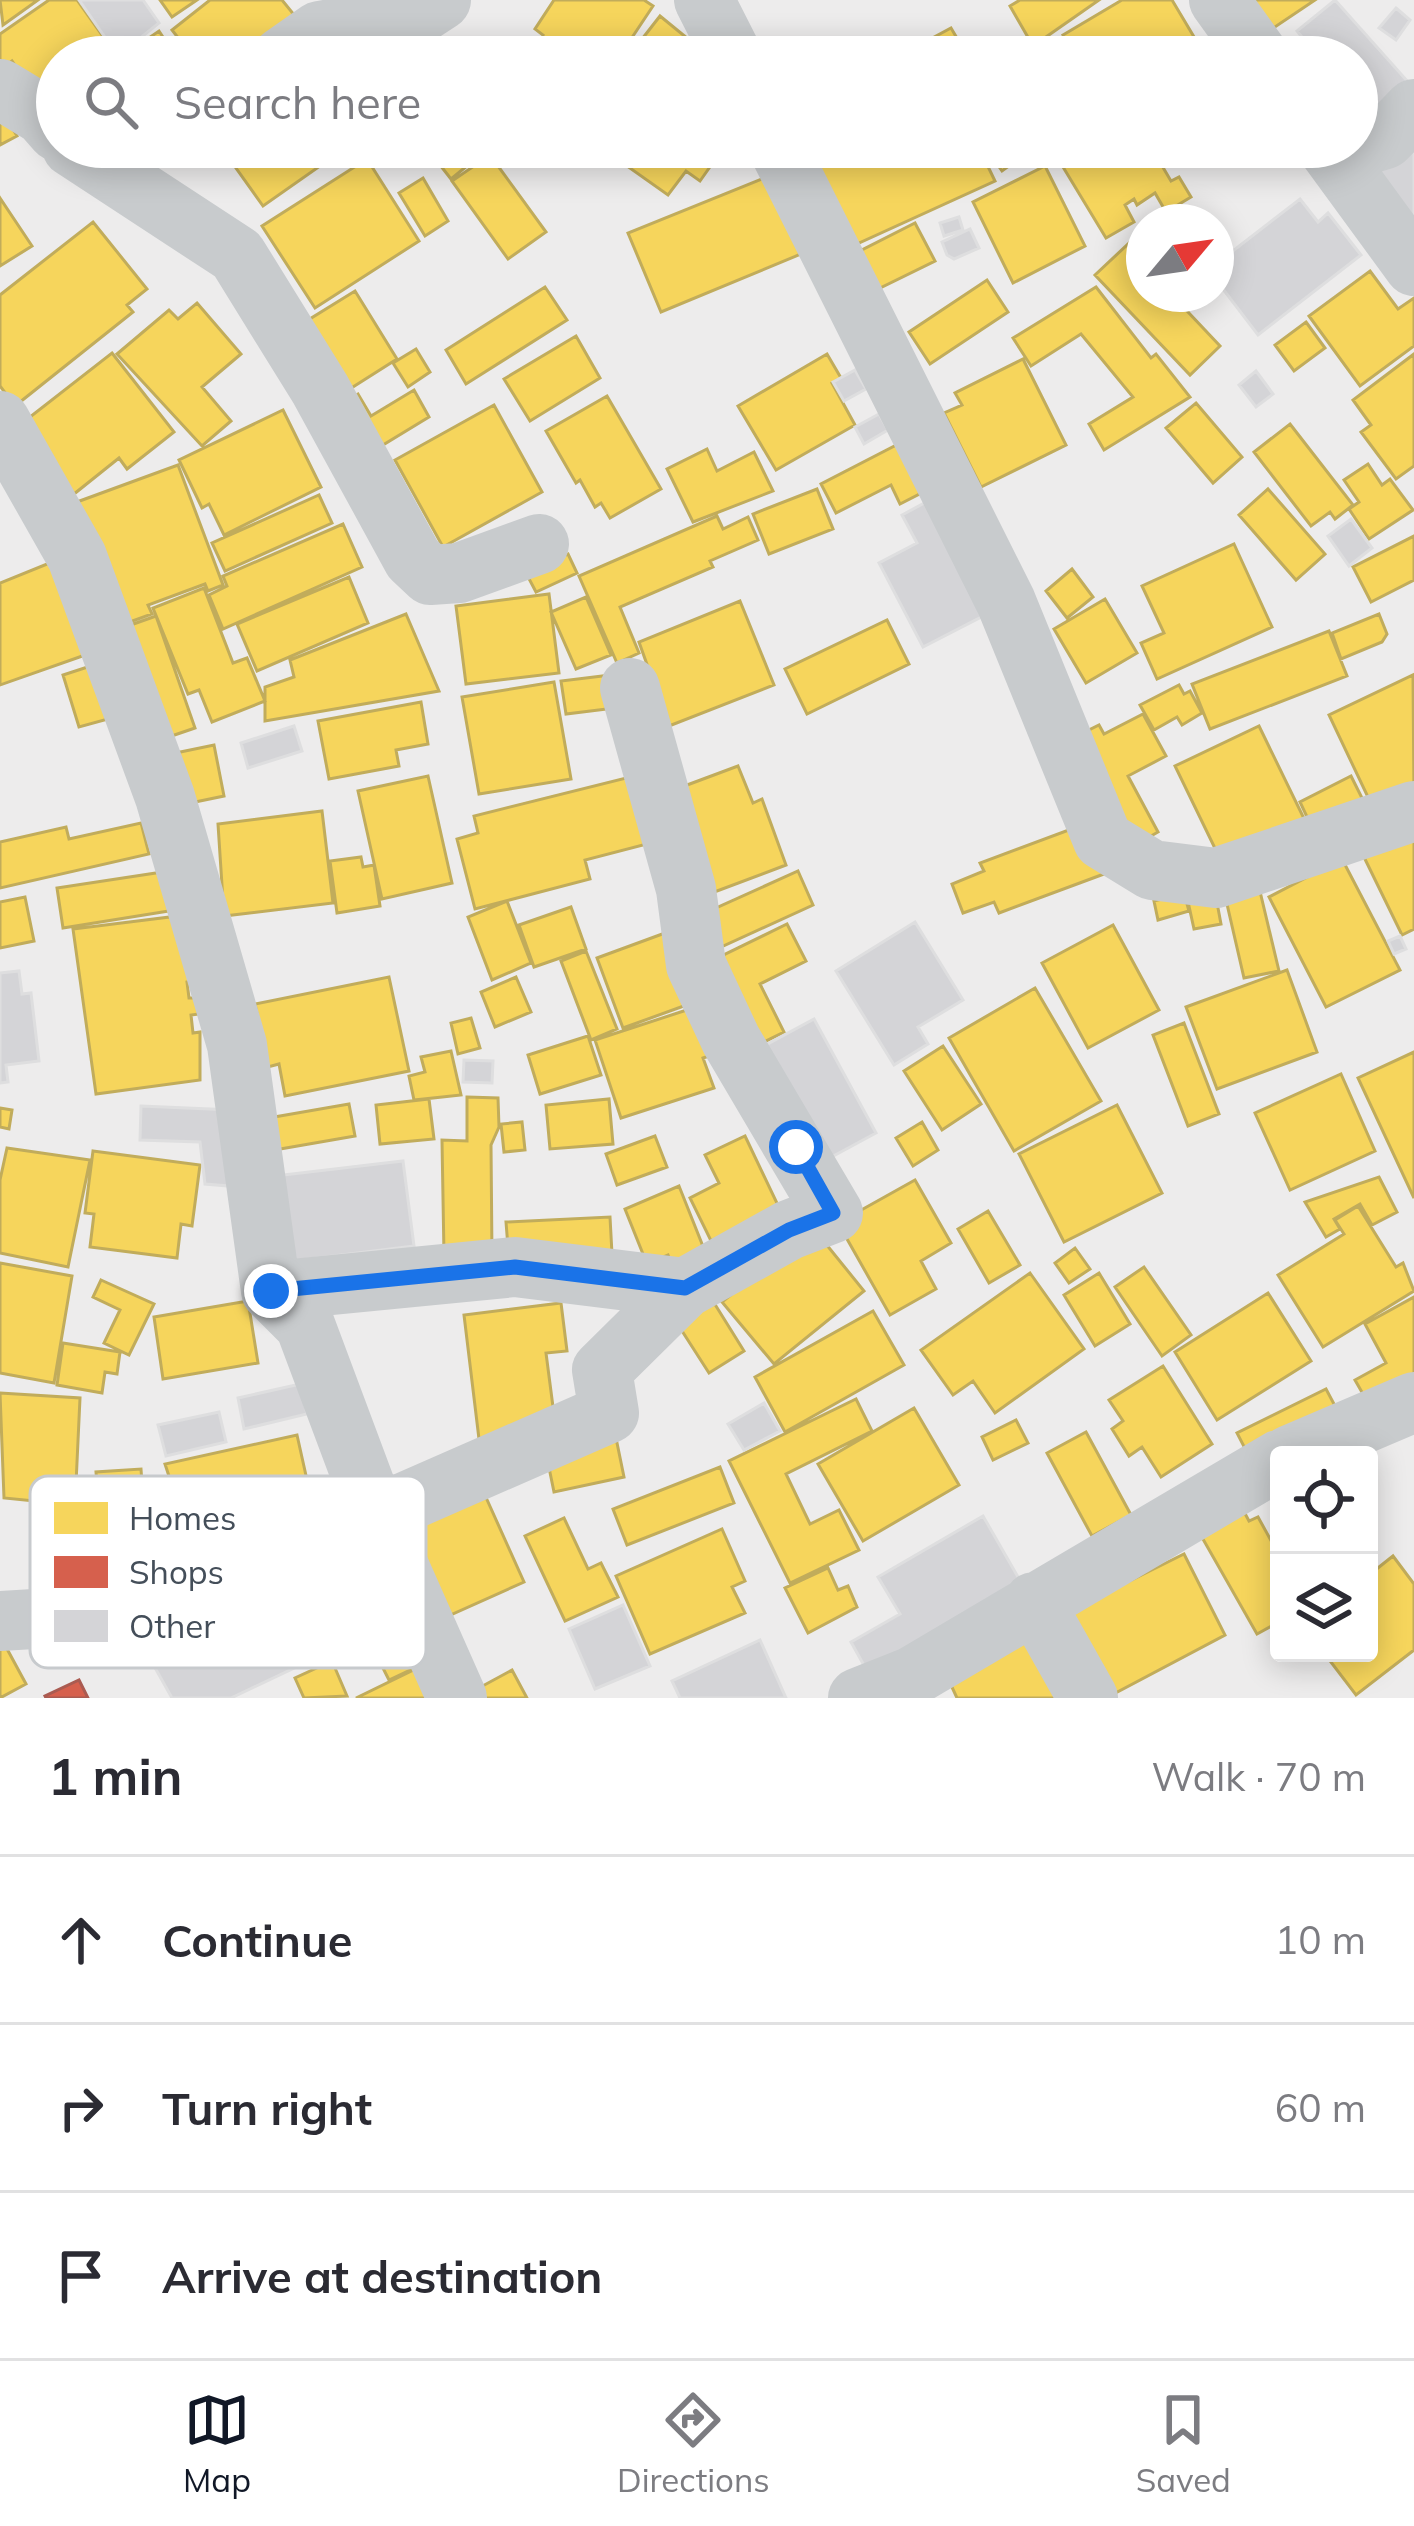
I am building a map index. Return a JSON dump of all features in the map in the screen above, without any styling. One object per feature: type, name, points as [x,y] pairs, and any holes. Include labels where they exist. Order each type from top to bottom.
[{"type":"street","points":[[312,36],[418,15],[441,0]]},
{"type":"street","points":[[704,0],[722,36]]},
{"type":"street","points":[[1219,0],[1245,36]]},
{"type":"street","points":[[0,89],[36,111]]},
{"type":"street","points":[[1378,141],[1414,109]]},
{"type":"street","points":[[150,168],[236,255],[320,389],[413,559],[430,575],[459,573],[539,544]]},
{"type":"street","points":[[789,168],[1006,602],[1102,841],[1152,870],[1216,878],[1414,811]]},
{"type":"street","points":[[1342,168],[1414,266]]},
{"type":"street","points":[[0,422],[77,557],[165,797],[237,1045],[271,1291],[305,1325],[361,1476]]},
{"type":"street","points":[[426,1493],[609,1413],[602,1370],[685,1288],[789,1230],[833,1213],[730,1040],[697,965],[686,889],[630,688]]},
{"type":"street","points":[[271,1291],[515,1267],[685,1288]]},
{"type":"street","points":[[1308,1446],[1349,1426],[1396,1414],[1414,1402]]},
{"type":"street","points":[[858,1698],[911,1677],[1270,1465]]},
{"type":"street","points":[[1034,1602],[1088,1698]]},
{"type":"street","points":[[0,1621],[30,1619]]},
{"type":"street","points":[[426,1628],[457,1698]]},
{"type":"building: Homes","points":[[0,0],[38,0],[3,25]]},
{"type":"building: Homes","points":[[49,0],[77,0],[103,36],[36,36],[36,96],[12,61],[4,67],[0,62],[0,34]]},
{"type":"building: Homes","points":[[160,0],[197,0],[172,17]]},
{"type":"building: Homes","points":[[210,0],[282,0],[304,27],[288,36],[177,36],[172,30]]},
{"type":"building: Homes","points":[[554,0],[644,0],[653,6],[633,36],[542,36],[535,29]]},
{"type":"building: Homes","points":[[1020,0],[1099,0],[1047,36],[1027,36],[1010,6]]},
{"type":"building: Homes","points":[[1122,0],[1172,0],[1193,36],[1064,36]]},
{"type":"building: Homes","points":[[1231,0],[1315,0],[1261,36],[1255,36]]},
{"type":"building: Homes","points":[[660,16],[685,36],[644,36]]},
{"type":"building: Homes","points":[[0,107],[17,136],[0,145]]},
{"type":"building: Homes","points":[[236,168],[317,168],[263,206]]},
{"type":"building: Homes","points":[[353,168],[373,168],[419,241],[315,308],[262,226]]},
{"type":"building: Homes","points":[[442,168],[464,168],[451,179]]},
{"type":"building: Homes","points":[[471,168],[499,168],[546,232],[508,259],[452,181]]},
{"type":"building: Homes","points":[[630,168],[709,168],[700,181],[686,171],[668,195]]},
{"type":"building: Homes","points":[[811,168],[989,168],[995,181],[848,248]]},
{"type":"building: Homes","points":[[1046,168],[1085,246],[1013,283],[973,202]]},
{"type":"building: Homes","points":[[1064,168],[1163,168],[1171,181],[1179,177],[1191,197],[1179,204],[1161,204],[1155,193],[1138,204],[1134,199],[1125,205],[1126,227],[1106,238]]},
{"type":"building: Homes","points":[[769,176],[801,254],[661,312],[628,233]]},
{"type":"building: Homes","points":[[423,178],[448,221],[425,236],[399,193]]},
{"type":"building: Homes","points":[[0,198],[32,246],[0,266]]},
{"type":"building: Homes","points":[[93,222],[147,289],[127,305],[133,312],[15,406],[0,386],[0,295]]},
{"type":"building: Homes","points":[[915,223],[935,261],[878,289],[858,252]]},
{"type":"building: Homes","points":[[1126,246],[1126,308],[1095,275]]},
{"type":"building: Homes","points":[[1370,271],[1398,309],[1414,298],[1414,346],[1360,386],[1309,316]]},
{"type":"building: Homes","points":[[987,280],[1008,312],[930,364],[909,332]]},
{"type":"building: Homes","points":[[545,287],[567,320],[466,384],[446,350]]},
{"type":"building: Homes","points":[[1096,287],[1151,358],[1156,354],[1190,397],[1104,450],[1089,424],[1133,397],[1081,334],[1031,366],[1013,338]]},
{"type":"building: Homes","points":[[355,291],[397,359],[334,399],[305,322]]},
{"type":"building: Homes","points":[[197,303],[241,354],[202,387],[231,421],[202,446],[117,354],[169,310],[178,319]]},
{"type":"building: Homes","points":[[1130,312],[1188,312],[1220,346],[1190,375]]},
{"type":"building: Homes","points":[[1306,322],[1325,348],[1294,371],[1275,345]]},
{"type":"building: Homes","points":[[576,336],[600,378],[530,421],[504,379]]},
{"type":"building: Homes","points":[[416,349],[430,372],[408,387],[393,363]]},
{"type":"building: Homes","points":[[112,353],[174,432],[127,469],[119,458],[74,494],[21,424]]},
{"type":"building: Homes","points":[[827,354],[841,378],[832,383],[855,425],[776,470],[738,406]]},
{"type":"building: Homes","points":[[1414,354],[1414,466],[1396,479],[1361,432],[1371,425],[1353,400]]},
{"type":"building: Homes","points":[[1023,359],[1066,445],[981,487],[944,413],[962,405],[955,393]]},
{"type":"building: Homes","points":[[414,390],[429,417],[373,451],[334,409],[358,394],[371,416]]},
{"type":"building: Homes","points":[[607,396],[661,489],[610,518],[601,503],[595,507],[580,480],[576,483],[546,431]]},
{"type":"building: Homes","points":[[1196,403],[1242,457],[1213,483],[1166,428]]},
{"type":"building: Homes","points":[[494,405],[542,492],[443,547],[395,460]]},
{"type":"building: Homes","points":[[283,410],[321,487],[224,535],[209,504],[202,508],[179,460]]},
{"type":"building: Homes","points":[[1290,424],[1353,505],[1335,519],[1330,512],[1311,526],[1254,452]]},
{"type":"building: Homes","points":[[908,439],[933,487],[900,504],[891,485],[836,513],[821,484]]},
{"type":"building: Homes","points":[[707,449],[717,471],[754,452],[773,491],[693,522],[667,469]]},
{"type":"building: Homes","points":[[1368,464],[1382,485],[1390,479],[1413,510],[1369,539],[1349,509],[1359,502],[1344,480]]},
{"type":"building: Homes","points":[[178,465],[223,585],[208,591],[205,584],[148,605],[152,614],[113,628],[66,506]]},
{"type":"building: Homes","points":[[817,489],[833,529],[769,554],[753,514]]},
{"type":"building: Homes","points":[[1268,489],[1325,554],[1296,580],[1239,515]]},
{"type":"building: Homes","points":[[319,495],[332,523],[225,571],[212,543]]},
{"type":"building: Homes","points":[[717,516],[723,529],[748,517],[758,540],[710,561],[713,567],[620,607],[639,653],[617,663],[579,576]]},
{"type":"building: Homes","points":[[343,524],[362,567],[223,629],[209,595],[227,586],[223,576]]},
{"type":"building: Homes","points":[[1414,536],[1414,580],[1371,602],[1353,567]]},
{"type":"building: Homes","points":[[1234,544],[1272,627],[1157,679],[1141,643],[1164,633],[1142,586]]},
{"type":"building: Homes","points":[[568,554],[577,573],[536,592],[527,575]]},
{"type":"building: Homes","points":[[52,562],[88,654],[0,685],[0,583]]},
{"type":"building: Homes","points":[[1072,569],[1093,597],[1067,618],[1046,591]]},
{"type":"building: Homes","points":[[349,577],[368,623],[257,671],[237,624]]},
{"type":"building: Homes","points":[[204,588],[233,663],[247,658],[265,701],[212,722],[199,690],[188,694],[153,608]]},
{"type":"building: Homes","points":[[549,594],[559,673],[466,684],[456,606]]},
{"type":"building: Homes","points":[[586,597],[611,655],[576,669],[551,612]]},
{"type":"building: Homes","points":[[1105,599],[1137,653],[1086,683],[1054,629]]},
{"type":"building: Homes","points":[[740,601],[774,685],[669,726],[639,642]]},
{"type":"building: Homes","points":[[406,614],[439,691],[265,721],[265,687],[294,677],[290,660]]},
{"type":"building: Homes","points":[[1379,614],[1387,634],[1382,642],[1341,659],[1332,633]]},
{"type":"building: Homes","points":[[156,616],[195,728],[151,743],[111,632]]},
{"type":"building: Homes","points":[[887,620],[909,664],[807,714],[785,669]]},
{"type":"building: Homes","points":[[1329,631],[1347,676],[1210,729],[1192,684]]},
{"type":"building: Homes","points":[[103,662],[119,716],[79,727],[63,675]]},
{"type":"building: Homes","points":[[619,674],[623,707],[566,714],[561,681]]},
{"type":"building: Homes","points":[[1413,675],[1414,797],[1376,814],[1329,715]]},
{"type":"building: Homes","points":[[554,682],[571,779],[479,794],[462,697]]},
{"type":"building: Homes","points":[[1179,685],[1184,694],[1190,691],[1202,713],[1182,725],[1177,717],[1154,730],[1140,705]]},
{"type":"building: Homes","points":[[421,702],[428,744],[396,750],[399,766],[329,779],[318,721]]},
{"type":"building: Homes","points":[[1143,714],[1166,756],[1128,776],[1158,832],[1125,851],[1063,743],[1099,725],[1104,734]]},
{"type":"building: Homes","points":[[1259,726],[1311,833],[1225,869],[1175,766]]},
{"type":"building: Homes","points":[[214,745],[224,796],[176,806],[166,755]]},
{"type":"building: Homes","points":[[738,766],[753,803],[762,799],[786,865],[701,897],[663,794]]},
{"type":"building: Homes","points":[[428,776],[452,883],[382,899],[358,791]]},
{"type":"building: Homes","points":[[1351,776],[1367,808],[1315,834],[1300,802]]},
{"type":"building: Homes","points":[[630,777],[647,844],[585,860],[590,879],[475,909],[457,839],[478,833],[474,816]]},
{"type":"building: Homes","points":[[322,811],[333,903],[224,916],[218,824]]},
{"type":"building: Homes","points":[[1093,821],[1112,871],[999,913],[994,902],[963,913],[952,884],[984,871],[980,863]]},
{"type":"building: Homes","points":[[1414,822],[1414,929],[1402,935],[1362,853]]},
{"type":"building: Homes","points":[[141,823],[149,854],[0,888],[0,842],[66,827],[69,839]]},
{"type":"building: Homes","points":[[361,857],[363,867],[374,865],[380,906],[337,913],[330,861]]},
{"type":"building: Homes","points":[[1342,859],[1400,970],[1326,1007],[1269,897]]},
{"type":"building: Homes","points":[[169,871],[175,910],[63,928],[57,888]]},
{"type":"building: Homes","points":[[798,871],[813,905],[721,947],[705,913]]},
{"type":"building: Homes","points":[[1258,883],[1279,971],[1244,978],[1224,891]]},
{"type":"building: Homes","points":[[1215,892],[1221,924],[1194,929],[1187,897]]},
{"type":"building: Homes","points":[[1184,893],[1189,911],[1158,920],[1154,901]]},
{"type":"building: Homes","points":[[25,897],[34,941],[0,948],[0,902]]},
{"type":"building: Homes","points":[[507,901],[531,963],[492,980],[468,917]]},
{"type":"building: Homes","points":[[571,907],[586,949],[534,967],[519,925]]},
{"type":"building: Homes","points":[[178,916],[193,981],[187,982],[189,998],[197,998],[199,1014],[191,1015],[193,1033],[200,1032],[200,1080],[96,1094],[73,929]]},
{"type":"building: Homes","points":[[787,924],[806,961],[760,984],[784,1032],[744,1052],[701,966]]},
{"type":"building: Homes","points":[[1113,925],[1159,1010],[1088,1048],[1042,963]]},
{"type":"building: Homes","points":[[665,933],[692,1003],[623,1028],[597,958]]},
{"type":"building: Homes","points":[[586,951],[617,1029],[591,1040],[561,961]]},
{"type":"building: Homes","points":[[1287,970],[1317,1052],[1217,1089],[1186,1007]]},
{"type":"building: Homes","points":[[389,977],[409,1071],[285,1096],[279,1064],[268,1067],[255,1004]]},
{"type":"building: Homes","points":[[516,977],[531,1012],[495,1027],[481,992]]},
{"type":"building: Homes","points":[[1035,988],[1101,1101],[1014,1151],[949,1038]]},
{"type":"building: Homes","points":[[699,1006],[715,1054],[703,1058],[714,1088],[621,1118],[595,1040]]},
{"type":"building: Homes","points":[[471,1018],[480,1048],[458,1054],[451,1023]]},
{"type":"building: Homes","points":[[1184,1023],[1219,1114],[1188,1126],[1153,1035]]},
{"type":"building: Homes","points":[[588,1036],[601,1075],[540,1094],[528,1055]]},
{"type":"building: Homes","points":[[943,1046],[981,1104],[942,1130],[904,1071]]},
{"type":"building: Homes","points":[[451,1051],[461,1095],[414,1100],[409,1076],[425,1072],[421,1057]]},
{"type":"building: Homes","points":[[1414,1052],[1414,1198],[1358,1078]]},
{"type":"building: Homes","points":[[1341,1074],[1375,1151],[1290,1190],[1255,1113]]},
{"type":"building: Homes","points":[[467,1097],[498,1098],[499,1127],[491,1145],[492,1256],[444,1255],[442,1140],[467,1141]]},
{"type":"building: Homes","points":[[429,1099],[434,1139],[380,1144],[376,1105]]},
{"type":"building: Homes","points":[[609,1099],[613,1144],[550,1149],[546,1105]]},
{"type":"building: Homes","points":[[349,1104],[355,1136],[263,1152],[257,1120]]},
{"type":"building: Homes","points":[[1117,1105],[1162,1193],[1064,1242],[1019,1154]]},
{"type":"building: Homes","points":[[0,1108],[12,1110],[9,1129],[0,1127]]},
{"type":"building: Homes","points":[[522,1122],[525,1150],[504,1152],[501,1124]]},
{"type":"building: Homes","points":[[922,1122],[938,1150],[913,1166],[896,1138]]},
{"type":"building: Homes","points":[[655,1136],[667,1167],[617,1185],[606,1154]]},
{"type":"building: Homes","points":[[745,1136],[785,1220],[717,1253],[690,1198],[719,1183],[705,1155]]},
{"type":"building: Homes","points":[[7,1148],[90,1160],[68,1267],[0,1253],[0,1180]]},
{"type":"building: Homes","points":[[93,1151],[200,1165],[192,1226],[181,1224],[177,1258],[90,1247],[94,1214],[85,1213]]},
{"type":"building: Homes","points":[[1379,1177],[1397,1212],[1372,1225],[1360,1204],[1334,1219],[1340,1229],[1326,1237],[1305,1202]]},
{"type":"building: Homes","points":[[915,1180],[951,1243],[921,1261],[936,1289],[890,1315],[838,1223]]},
{"type":"building: Homes","points":[[679,1186],[706,1254],[673,1268],[668,1255],[647,1264],[625,1209]]},
{"type":"building: Homes","points":[[1358,1206],[1396,1267],[1403,1263],[1414,1291],[1323,1347],[1278,1275],[1344,1234],[1335,1220]]},
{"type":"building: Homes","points":[[988,1211],[1020,1265],[989,1283],[958,1229]]},
{"type":"building: Homes","points":[[610,1217],[612,1254],[509,1260],[506,1222]]},
{"type":"building: Homes","points":[[813,1228],[864,1291],[774,1364],[722,1302]]},
{"type":"building: Homes","points":[[1075,1248],[1090,1269],[1069,1283],[1055,1263]]},
{"type":"building: Homes","points":[[0,1263],[72,1276],[54,1383],[0,1373]]},
{"type":"building: Homes","points":[[1144,1267],[1191,1335],[1162,1356],[1115,1287]]},
{"type":"building: Homes","points":[[1030,1273],[1084,1349],[995,1413],[973,1381],[953,1395],[921,1350]]},
{"type":"building: Homes","points":[[1099,1273],[1130,1324],[1095,1346],[1064,1295]]},
{"type":"building: Homes","points":[[101,1280],[154,1304],[129,1355],[104,1343],[120,1310],[93,1297]]},
{"type":"building: Homes","points":[[1268,1293],[1311,1361],[1217,1420],[1175,1352]]},
{"type":"building: Homes","points":[[1414,1297],[1414,1384],[1371,1408],[1355,1380],[1386,1363],[1365,1324]]},
{"type":"building: Homes","points":[[711,1298],[744,1351],[709,1373],[675,1320]]},
{"type":"building: Homes","points":[[248,1301],[258,1363],[163,1379],[154,1317]]},
{"type":"building: Homes","points":[[561,1303],[567,1351],[546,1353],[556,1430],[479,1439],[464,1315]]},
{"type":"building: Homes","points":[[873,1311],[904,1365],[785,1432],[755,1377]]},
{"type":"building: Homes","points":[[63,1343],[120,1352],[117,1374],[105,1372],[102,1393],[57,1385]]},
{"type":"building: Homes","points":[[1163,1366],[1212,1444],[1161,1477],[1142,1447],[1129,1456],[1112,1429],[1123,1421],[1109,1400]]},
{"type":"building: Homes","points":[[1326,1389],[1342,1419],[1289,1446],[1270,1446],[1270,1455],[1253,1464],[1237,1433]]},
{"type":"building: Homes","points":[[0,1393],[80,1398],[76,1476],[30,1476],[30,1501],[4,1498]]},
{"type":"building: Homes","points":[[856,1399],[872,1431],[786,1474],[810,1524],[839,1510],[859,1550],[790,1583],[729,1461]]},
{"type":"building: Homes","points":[[914,1408],[959,1485],[863,1541],[818,1464]]},
{"type":"building: Homes","points":[[1016,1420],[1028,1443],[993,1460],[982,1437]]},
{"type":"building: Homes","points":[[1086,1432],[1131,1515],[1092,1536],[1047,1453]]},
{"type":"building: Homes","points":[[297,1435],[306,1476],[169,1476],[165,1464]]},
{"type":"building: Homes","points":[[616,1438],[624,1477],[554,1492],[546,1453]]},
{"type":"building: Homes","points":[[720,1467],[734,1503],[627,1545],[613,1509]]},
{"type":"building: Homes","points":[[141,1469],[141,1476],[96,1476],[96,1472]]},
{"type":"building: Homes","points":[[484,1493],[524,1582],[437,1621],[426,1597],[426,1519]]},
{"type":"building: Homes","points":[[1234,1493],[1249,1521],[1258,1517],[1270,1539],[1270,1627],[1257,1634],[1191,1518]]},
{"type":"building: Homes","points":[[564,1518],[588,1569],[601,1563],[618,1597],[565,1621],[525,1536]]},
{"type":"building: Homes","points":[[722,1529],[745,1581],[732,1587],[745,1613],[650,1654],[616,1576]]},
{"type":"building: Homes","points":[[1184,1554],[1225,1635],[1106,1698],[1055,1618]]},
{"type":"building: Homes","points":[[1393,1556],[1414,1584],[1414,1650],[1356,1695],[1331,1662],[1378,1662],[1378,1568]]},
{"type":"building: Homes","points":[[828,1568],[838,1590],[848,1586],[857,1607],[808,1633],[785,1588]]},
{"type":"building: Homes","points":[[1033,1630],[1064,1698],[957,1698],[944,1670]]},
{"type":"building: Homes","points":[[6,1647],[26,1684],[0,1698],[0,1650]]},
{"type":"building: Homes","points":[[430,1662],[448,1698],[356,1698],[426,1668]]},
{"type":"building: Homes","points":[[317,1668],[335,1668],[347,1696],[304,1698],[295,1678]]},
{"type":"building: Homes","points":[[383,1668],[414,1668],[389,1680]]},
{"type":"building: Homes","points":[[512,1670],[527,1698],[482,1698],[477,1689]]},
{"type":"building: Shops","points":[[79,1680],[88,1698],[46,1698],[45,1696]]},
{"type":"building: Other","points":[[79,0],[143,0],[159,23],[143,36],[104,36]]},
{"type":"building: Other","points":[[1335,0],[1367,36],[1301,36],[1297,31]]},
{"type":"building: Other","points":[[1396,8],[1410,20],[1396,40],[1379,28]]},
{"type":"building: Other","points":[[1378,48],[1409,83],[1378,108]]},
{"type":"building: Other","points":[[1414,137],[1414,234],[1366,184]]},
{"type":"building: Other","points":[[1300,199],[1318,222],[1328,213],[1361,255],[1258,335],[1234,304],[1234,250]]},
{"type":"building: Other","points":[[959,217],[963,230],[944,236],[940,223]]},
{"type":"building: Other","points":[[970,229],[979,248],[954,259],[947,255],[942,242]]},
{"type":"building: Other","points":[[855,370],[866,389],[844,401],[833,382]]},
{"type":"building: Other","points":[[1256,371],[1273,394],[1256,407],[1239,385]]},
{"type":"building: Other","points":[[879,414],[888,430],[864,444],[855,427]]},
{"type":"building: Other","points":[[928,501],[987,614],[923,647],[879,563],[917,543],[902,515]]},
{"type":"building: Other","points":[[1351,519],[1372,548],[1349,566],[1328,536]]},
{"type":"building: Other","points":[[294,726],[302,751],[248,768],[241,743]]},
{"type":"building: Other","points":[[915,922],[963,1000],[918,1027],[928,1044],[894,1065],[836,971]]},
{"type":"building: Other","points":[[1400,936],[1406,949],[1394,954],[1388,941]]},
{"type":"building: Other","points":[[19,971],[22,994],[31,993],[39,1061],[6,1065],[8,1082],[0,1083],[0,973]]},
{"type":"building: Other","points":[[814,1019],[876,1133],[813,1167],[751,1053]]},
{"type":"building: Other","points":[[464,1060],[493,1061],[492,1083],[463,1082]]},
{"type":"building: Other","points":[[141,1106],[232,1110],[229,1186],[205,1184],[200,1142],[140,1140]]},
{"type":"building: Other","points":[[403,1161],[414,1246],[277,1263],[266,1177]]},
{"type":"building: Other","points":[[300,1384],[307,1414],[244,1429],[238,1398]]},
{"type":"building: Other","points":[[764,1403],[780,1431],[744,1450],[728,1424]]},
{"type":"building: Other","points":[[219,1412],[226,1442],[166,1456],[158,1425]]},
{"type":"building: Other","points":[[983,1516],[1026,1591],[871,1678],[851,1642],[900,1614],[878,1577]]},
{"type":"building: Other","points":[[623,1605],[650,1666],[595,1689],[569,1629]]},
{"type":"building: Other","points":[[760,1640],[786,1698],[680,1698],[672,1681]]},
{"type":"building: Other","points":[[155,1668],[294,1668],[231,1698],[172,1698]]},
{"type":"route","points":[[271,1291],[515,1267],[685,1288],[789,1230],[833,1213],[796,1147]]}]
